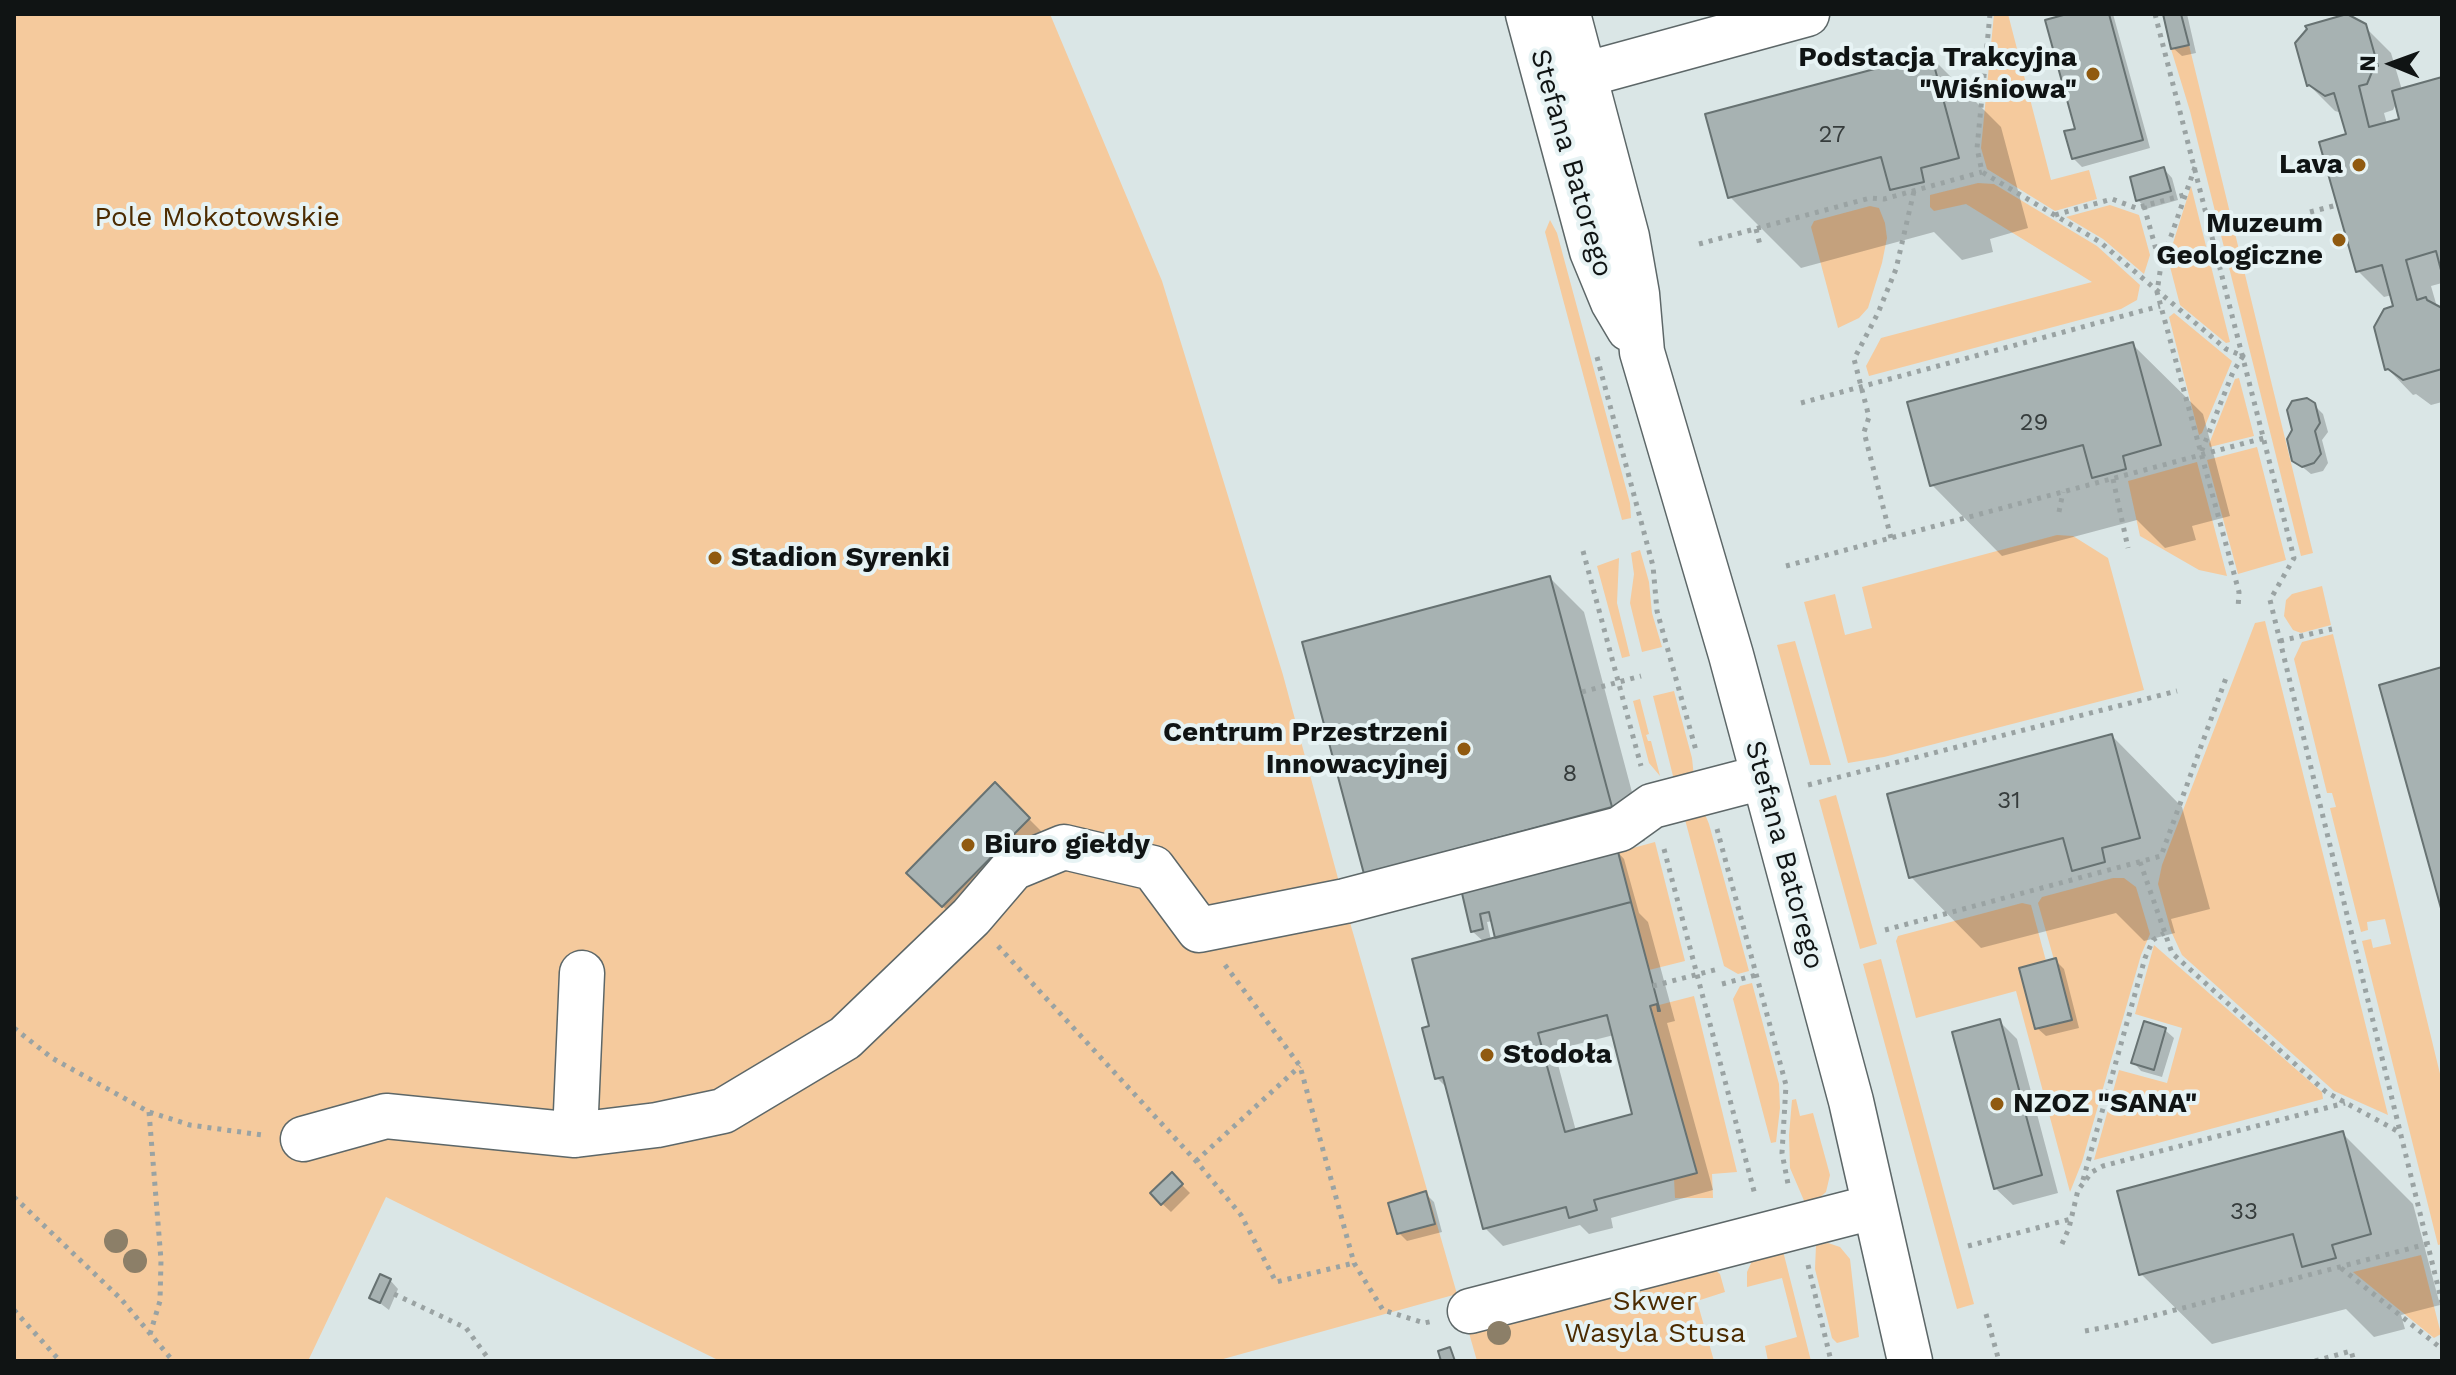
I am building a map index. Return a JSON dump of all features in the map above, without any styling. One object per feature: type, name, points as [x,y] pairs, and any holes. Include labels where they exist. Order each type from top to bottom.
[{"type":"street","name":"Stefana Batorego","points":[[1528,14],[1565,80],[1627,237],[1637,294],[1642,352],[1696,531],[1851,1101],[1910,1361]]},
{"type":"street","name":"Stefana Batorego","points":[[1565,80],[1568,14]]},
{"type":"street","points":[[1565,80],[1807,14]]},
{"type":"street","points":[[303,1139],[386,1116],[575,1135],[657,1125],[723,1111],[845,1038],[971,917],[1013,868],[1064,847],[1153,868],[1199,930],[1345,901],[1620,829],[1652,806],[1707,792],[1766,787]]},
{"type":"street","points":[[575,1135],[582,973]]},
{"type":"street","points":[[1470,1311],[1873,1207]]},
{"type":"path","points":[[1982,172],[1977,148],[1990,14]]},
{"type":"path","points":[[2155,14],[2294,558],[2270,600],[2442,1303]]},
{"type":"path","points":[[2195,166],[2161,265],[2157,292],[2239,592],[2238,609]]},
{"type":"path","points":[[1699,244],[1870,198],[1884,199],[1982,172],[2100,242],[2226,349],[2243,356]]},
{"type":"path","points":[[1891,538],[1864,432],[1869,417],[1854,359],[1896,269],[1914,191]]},
{"type":"path","points":[[2054,215],[2112,199],[2136,208],[2184,195]]},
{"type":"path","points":[[2310,212],[2337,205]]},
{"type":"path","points":[[2144,206],[2161,265]]},
{"type":"path","points":[[1756,229],[1760,245]]},
{"type":"path","points":[[1801,403],[2160,306]]},
{"type":"path","points":[[1595,351],[1653,566],[1657,611],[1786,1085],[1782,1230]]},
{"type":"path","points":[[2200,455],[2233,372],[2243,356]]},
{"type":"path","points":[[1786,566],[2264,438]]},
{"type":"path","points":[[2113,478],[2128,548]]},
{"type":"path","points":[[2059,512],[2063,492]]},
{"type":"path","points":[[1583,551],[1697,975],[1782,1230],[1831,1361]]},
{"type":"path","points":[[2280,641],[2332,629]]},
{"type":"path","points":[[1582,692],[1641,676]]},
{"type":"path","points":[[1885,930],[2161,856],[2226,678]]},
{"type":"path","points":[[1766,787],[2177,691]]},
{"type":"path","points":[[2140,862],[2172,953],[2326,1092],[2400,1132]]},
{"type":"path","points":[[971,917],[1196,1161],[1241,1215],[1276,1282],[1354,1263]]},
{"type":"path","points":[[1199,930],[1300,1066],[1354,1263],[1383,1310],[1424,1323],[1470,1311]]},
{"type":"path","points":[[2062,1244],[2075,1198],[2083,1182],[2145,958],[2153,940],[2164,933]]},
{"type":"path","points":[[1653,986],[1718,969]]},
{"type":"path","points":[[1722,984],[1756,975]]},
{"type":"path","points":[[14,1028],[52,1058],[149,1112],[216,1130],[303,1139]]},
{"type":"path","points":[[1196,1161],[1300,1066]]},
{"type":"path","points":[[2083,1182],[2103,1166],[2346,1103]]},
{"type":"path","points":[[149,1112],[161,1260],[160,1301],[150,1334]]},
{"type":"path","points":[[14,1197],[121,1299],[173,1361]]},
{"type":"path","points":[[1968,1246],[2071,1219]]},
{"type":"path","points":[[2085,1331],[2427,1244]]},
{"type":"path","points":[[2341,1267],[2442,1349]]},
{"type":"path","points":[[394,1294],[466,1328],[490,1361]]},
{"type":"path","points":[[14,1310],[60,1361]]},
{"type":"path","points":[[1986,1314],[1999,1361]]},
{"type":"path","points":[[2315,1361],[2351,1351],[2354,1361]]},
{"type":"green space","name":"Pole Mokotowskie","points":[[14,14],[1050,14],[1162,281],[1283,675],[1349,919],[1457,1294],[1216,1361],[720,1361],[386,1197],[308,1361],[14,1361]]},
{"type":"green space","points":[[1994,14],[2008,14],[2051,180],[2089,170],[2097,199],[2055,211],[1987,169],[1981,148]]},
{"type":"green space","points":[[2189,45],[2313,553],[2301,556],[2190,111],[2171,49]]},
{"type":"green space","points":[[1978,183],[1994,184],[2097,246],[2140,285],[2137,300],[2121,309],[1869,376],[1866,366],[1881,338],[2092,282],[1966,204],[1934,211],[1930,207],[1930,195]]},
{"type":"green space","points":[[2191,186],[2230,342],[2226,343],[2180,305],[2168,259]]},
{"type":"green space","points":[[2110,205],[2139,215],[2150,255],[2144,274],[2103,239],[2066,217]]},
{"type":"green space","points":[[1870,206],[1879,208],[1885,223],[1887,238],[1882,263],[1868,308],[1859,318],[1838,328],[1811,227],[1814,221]]},
{"type":"green space","points":[[1550,220],[1557,233],[1630,503],[1631,518],[1622,520],[1545,232]]},
{"type":"green space","points":[[2174,313],[2232,361],[2199,435],[2169,317]]},
{"type":"green space","points":[[2239,378],[2254,436],[2210,447],[2235,379]]},
{"type":"green space","points":[[2257,447],[2286,560],[2238,574],[2207,460]]},
{"type":"green space","points":[[2197,462],[2227,576],[2199,570],[2140,536],[2128,481]]},
{"type":"green space","points":[[2057,535],[2073,536],[2108,558],[2144,690],[1884,757],[1848,763],[1804,602],[1835,594],[1845,635],[1872,628],[1862,587]]},
{"type":"green space","points":[[1640,550],[1662,647],[1642,652],[1630,603],[1634,574],[1631,553]]},
{"type":"green space","points":[[1619,558],[1617,603],[1630,656],[1622,658],[1597,566]]},
{"type":"green space","points":[[2322,586],[2331,625],[2301,633],[2293,630],[2284,616],[2286,600],[2292,594]]},
{"type":"green space","points":[[2265,621],[2388,1115],[2334,1091],[2182,955],[2171,931],[2158,884],[2162,865],[2255,623]]},
{"type":"green space","points":[[2333,634],[2442,1082],[2442,1244],[2438,1245],[2362,941],[2371,939],[2373,948],[2391,944],[2385,919],[2367,922],[2368,930],[2361,932],[2330,808],[2336,807],[2332,793],[2327,793],[2294,659],[2302,642]]},
{"type":"green space","points":[[1795,641],[1831,765],[1810,765],[1777,645]]},
{"type":"green space","points":[[1674,691],[1694,777],[1676,788],[1653,696]]},
{"type":"green space","points":[[1640,699],[1649,734],[1646,735],[1651,741],[1660,776],[1649,763],[1633,701]]},
{"type":"green space","points":[[1836,795],[1877,944],[1860,949],[1819,800]]},
{"type":"green space","points":[[1702,807],[1749,971],[1738,974],[1724,966],[1683,812]]},
{"type":"green space","points":[[1655,842],[1685,961],[1649,970],[1618,852]]},
{"type":"green space","points":[[2113,878],[2124,878],[2136,887],[2150,934],[2141,955],[2082,1162],[2070,1192],[2016,991],[1916,1018],[1896,941],[1898,936],[2022,903],[2031,905],[2046,961],[2019,968],[2035,1029],[2071,1020],[2038,903],[2042,897]]},
{"type":"green space","points":[[2154,945],[2322,1092],[2323,1099],[2094,1160],[2119,1070],[2167,1083],[2182,1028],[2135,1014]]},
{"type":"green space","points":[[1881,959],[1974,1304],[1957,1309],[1863,964]]},
{"type":"green space","points":[[1752,983],[1779,1084],[1776,1142],[1771,1143],[1733,999],[1740,986]]},
{"type":"green space","points":[[1694,996],[1737,1172],[1712,1174],[1713,1198],[1675,1198],[1674,1179],[1696,1172],[1650,1006],[1657,1004],[1660,1011],[1659,1005]]},
{"type":"green space","points":[[1796,1099],[1800,1116],[1813,1113],[1830,1175],[1826,1192],[1818,1199],[1805,1203],[1790,1168],[1792,1100]]},
{"type":"green space","points":[[1828,1243],[1840,1247],[1850,1259],[1859,1337],[1837,1343],[1832,1338],[1815,1269],[1816,1245]]},
{"type":"green space","points":[[1783,1251],[1811,1361],[1768,1361],[1765,1346],[1797,1337],[1782,1278],[1747,1287],[1747,1272],[1753,1259]]},
{"type":"green space","points":[[2421,1255],[2441,1334],[2434,1338],[2353,1272]]},
{"type":"green space","name":"Skwer Wasyla Stusa","points":[[1710,1266],[1720,1274],[1725,1292],[1697,1301],[1714,1361],[1477,1361],[1467,1326]]},
{"type":"building","name":"Podstacja Trakcyjna \"Wiśniowa\"","points":[[2067,14],[2109,14],[2143,140],[2072,159],[2064,131],[2075,129],[2045,20]]},
{"type":"building","points":[[2163,14],[2181,14],[2189,45],[2171,49]]},
{"type":"building","points":[[2347,14],[2366,24],[2378,66],[2374,67],[2367,84],[2359,86],[2369,127],[2399,119],[2392,91],[2442,77],[2442,274],[2436,251],[2406,260],[2417,300],[2426,297],[2442,308],[2442,369],[2403,380],[2385,370],[2374,327],[2384,309],[2393,306],[2382,265],[2356,272],[2319,142],[2346,134],[2334,93],[2325,96],[2307,86],[2295,43],[2307,29],[2305,26]]},
{"type":"building","points":[[1931,54],[1959,158],[1921,168],[1924,182],[1890,190],[1881,157],[1728,198],[1705,114]]},
{"type":"building","points":[[2164,167],[2171,191],[2136,201],[2130,177]]},
{"type":"building","points":[[2133,342],[2161,445],[2123,456],[2126,469],[2092,478],[2083,445],[1930,486],[1907,402]]},
{"type":"building","points":[[2307,398],[2315,403],[2320,423],[2315,431],[2321,454],[2314,463],[2302,467],[2292,461],[2287,439],[2292,430],[2287,410],[2292,401]]},
{"type":"building","name":"Centrum Przestrzeni Innowacyjnej","points":[[1550,576],[1612,807],[1364,874],[1302,642]]},
{"type":"building","points":[[2442,667],[2442,912],[2379,685]]},
{"type":"building","points":[[2112,734],[2140,838],[2102,848],[2105,862],[2072,871],[2063,838],[1909,878],[1887,794]]},
{"type":"building","name":"Biuro giełdy","points":[[995,782],[1030,818],[942,907],[906,873]]},
{"type":"building","points":[[1617,848],[1631,902],[1495,938],[1489,912],[1480,914],[1483,929],[1471,932],[1461,889]]},
{"type":"building","name":"Stodoła","points":[[1631,902],[1660,1011],[1657,1004],[1650,1006],[1697,1173],[1594,1200],[1597,1210],[1569,1218],[1566,1207],[1483,1229],[1443,1077],[1435,1079],[1422,1028],[1429,1026],[1412,959]],"holes":[[[1607,1015],[1632,1114],[1565,1132],[1538,1033]]]},
{"type":"building","points":[[2056,958],[2072,1020],[2035,1029],[2019,968]]},
{"type":"building","name":"NZOZ \"SANA\"","points":[[2000,1019],[2042,1175],[1994,1189],[1952,1032]]},
{"type":"building","points":[[2144,1021],[2166,1028],[2154,1070],[2131,1063]]},
{"type":"building","points":[[2343,1131],[2371,1234],[2332,1245],[2336,1258],[2302,1267],[2293,1234],[2139,1275],[2117,1191]]},
{"type":"building","points":[[1172,1172],[1183,1184],[1161,1205],[1150,1193]]},
{"type":"building","points":[[1426,1191],[1435,1224],[1397,1234],[1388,1203]]},
{"type":"building","points":[[380,1274],[391,1279],[380,1303],[369,1298]]},
{"type":"building","points":[[1450,1347],[1455,1361],[1441,1361],[1438,1351]]},
{"type":"place","name":"Podstacja Trakcyjna \"Wiśniowa\"","points":[[2093,74]]},
{"type":"place","name":"Lava","points":[[2359,165]]},
{"type":"place","name":"Muzeum Geologiczne","points":[[2339,240]]},
{"type":"place","name":"Stadion Syrenki","points":[[715,558]]},
{"type":"place","name":"Centrum Przestrzeni Innowacyjnej","points":[[1464,749]]},
{"type":"place","name":"Biuro giełdy","points":[[968,845]]},
{"type":"place","name":"Stodoła","points":[[1487,1055]]},
{"type":"place","name":"NZOZ \"SANA\"","points":[[1997,1104]]}]
